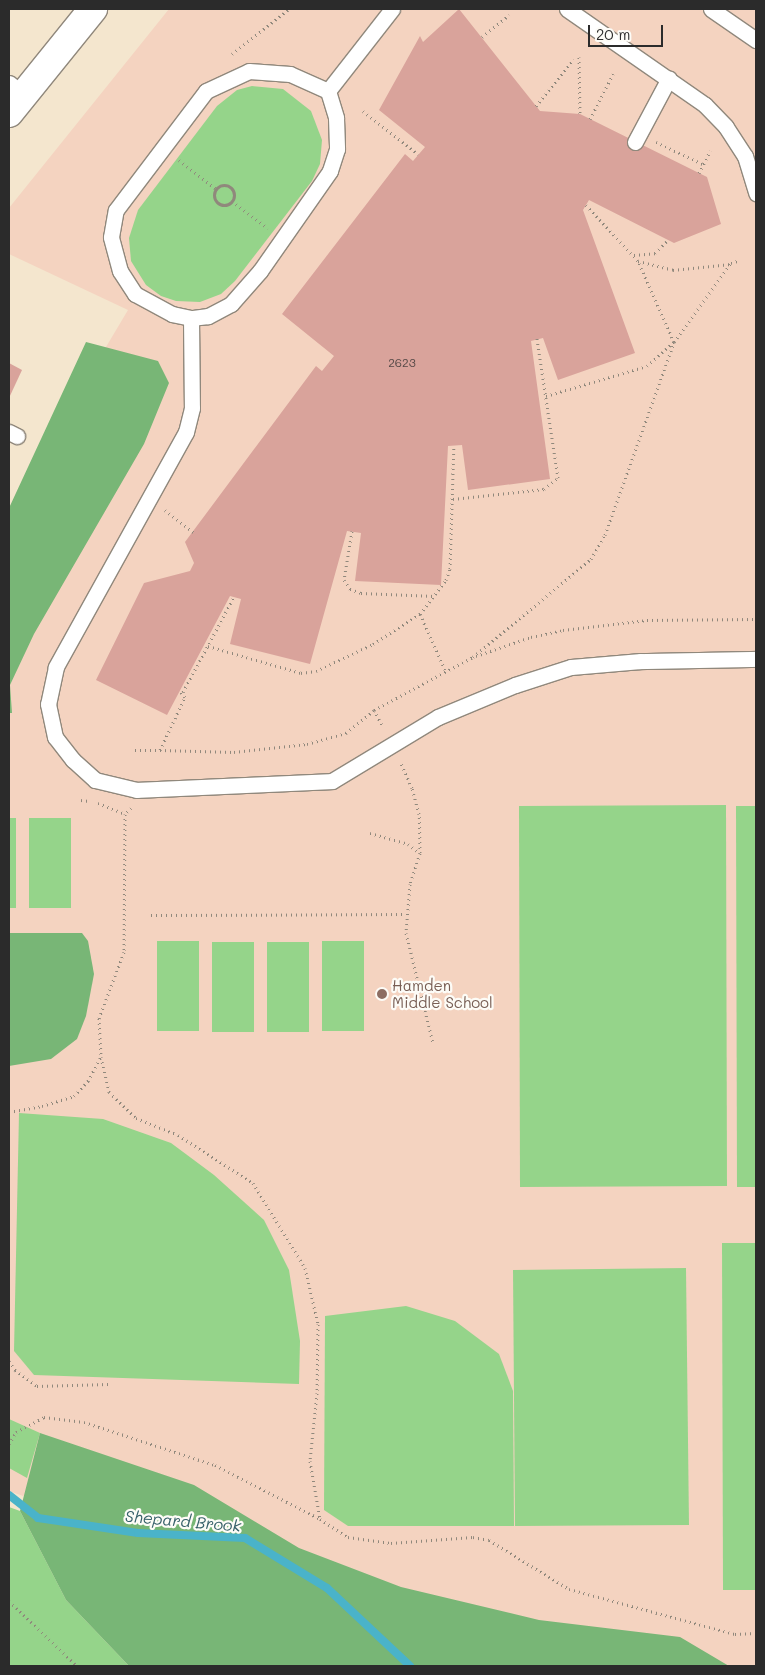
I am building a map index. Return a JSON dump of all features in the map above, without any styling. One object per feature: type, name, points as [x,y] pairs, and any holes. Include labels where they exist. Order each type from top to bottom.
[{"type":"main road","points":[[14,97],[93,9]]},
{"type":"lane","points":[[328,92],[392,9]]},
{"type":"lane","points":[[567,9],[669,78],[705,105],[726,127],[745,156],[756,193]]},
{"type":"lane","points":[[711,9],[756,40]]},
{"type":"lane","points":[[249,71],[290,74],[328,92],[336,118],[338,149],[330,171],[260,271],[231,304],[208,316],[191,318],[172,314],[135,294],[120,271],[111,237],[116,210],[206,92],[249,71]]},
{"type":"lane","points":[[636,142],[669,78]]},
{"type":"lane","points":[[191,318],[192,408],[186,432],[56,667],[48,704],[55,737],[73,760],[95,780],[137,790],[332,781],[438,717],[515,685],[571,667],[641,661],[756,659]]},
{"type":"path","points":[[232,54],[289,9]]},
{"type":"path","points":[[482,37],[509,16]]},
{"type":"path","points":[[579,57],[580,114]]},
{"type":"path","points":[[536,106],[574,59]]},
{"type":"path","points":[[590,119],[613,74]]},
{"type":"path","points":[[363,111],[418,154]]},
{"type":"path","points":[[669,148],[703,164]]},
{"type":"path","points":[[699,173],[710,151]]},
{"type":"path","points":[[178,160],[216,188],[229,185],[234,190],[232,201],[226,205],[217,203],[213,194],[216,188]]},
{"type":"path","points":[[232,201],[271,230]]},
{"type":"path","points":[[473,657],[591,559],[605,535],[674,342],[638,261],[586,205]]},
{"type":"path","points":[[633,256],[655,252],[668,240]]},
{"type":"path","points":[[638,261],[673,270],[731,263],[740,260]]},
{"type":"path","points":[[546,396],[647,366],[674,342],[731,263]]},
{"type":"path","points":[[452,499],[550,486],[559,472],[537,339]]},
{"type":"path","points":[[208,646],[301,673],[316,671],[373,644],[420,614],[435,596],[450,568],[454,445]]},
{"type":"path","points":[[164,510],[193,532]]},
{"type":"path","points":[[352,531],[344,580],[350,588],[361,593],[435,596]]},
{"type":"path","points":[[160,750],[185,697],[181,692],[234,597]]},
{"type":"path","points":[[420,614],[445,670]]},
{"type":"path","points":[[135,750],[234,752],[307,744],[346,732],[374,710],[445,670],[473,657],[531,636],[563,630],[647,620],[756,619]]},
{"type":"path","points":[[374,710],[385,730]]},
{"type":"path","points":[[400,762],[412,788],[418,814],[420,853],[405,914],[406,933],[433,1043]]},
{"type":"path","points":[[81,800],[93,801],[125,814]]},
{"type":"path","points":[[135,805],[125,814],[124,952],[99,1018],[101,1057],[109,1092],[136,1118],[178,1135],[253,1183],[305,1268],[318,1324],[317,1393],[310,1461],[320,1519]]},
{"type":"path","points":[[370,833],[408,844],[420,853]]},
{"type":"path","points":[[151,915],[405,914]]},
{"type":"path","points":[[9,1112],[42,1106],[74,1096],[88,1081],[101,1057]]},
{"type":"path","points":[[9,1361],[15,1370],[37,1386],[109,1384]]},
{"type":"path","points":[[9,1444],[16,1432],[44,1417],[84,1422],[215,1465],[320,1519],[348,1537],[391,1544],[473,1537],[489,1540],[569,1589],[735,1634],[756,1633]]},
{"type":"path","points":[[9,1601],[77,1666]]},
{"type":"shaded area","name":"Hamden Middle School","points":[[169,9],[756,9],[756,1666],[718,1666],[374,1582],[107,1478],[23,1496],[9,1491],[9,510],[128,310],[9,254],[9,208]]},
{"type":"green space","points":[[252,86],[283,89],[311,111],[322,140],[320,164],[312,181],[235,281],[221,294],[200,302],[176,301],[161,296],[146,285],[131,261],[129,238],[138,210],[217,106],[237,90]]},
{"type":"green space","points":[[86,342],[158,361],[169,383],[144,444],[34,634],[10,685],[12,713],[9,713],[9,508]]},
{"type":"green space","points":[[726,805],[727,1186],[520,1187],[519,806]]},
{"type":"green space","points":[[736,806],[756,806],[756,1187],[737,1187]]},
{"type":"green space","points":[[9,818],[16,818],[16,908],[9,908]]},
{"type":"green space","points":[[29,818],[71,818],[71,908],[29,908]]},
{"type":"green space","points":[[9,933],[82,933],[88,941],[94,974],[86,1016],[77,1039],[51,1059],[9,1066]]},
{"type":"green space","points":[[157,941],[199,941],[199,1031],[157,1031]]},
{"type":"green space","points":[[322,941],[364,941],[364,1031],[322,1031]]},
{"type":"green space","points":[[212,942],[254,942],[254,1032],[212,1032]]},
{"type":"green space","points":[[267,942],[309,942],[309,1032],[267,1032]]},
{"type":"green space","points":[[19,1113],[103,1119],[171,1143],[214,1175],[264,1220],[289,1270],[300,1341],[299,1384],[34,1375],[14,1351]]},
{"type":"green space","points":[[722,1243],[756,1243],[756,1590],[723,1590]]},
{"type":"green space","points":[[686,1268],[689,1525],[515,1526],[513,1270]]},
{"type":"green space","points":[[406,1306],[455,1321],[499,1354],[513,1391],[514,1526],[348,1526],[324,1510],[325,1316]]},
{"type":"green space","points":[[9,1419],[40,1433],[27,1478],[9,1468]]},
{"type":"green space","points":[[40,1433],[194,1485],[299,1548],[401,1587],[539,1620],[680,1637],[729,1666],[129,1666],[66,1600],[20,1511]]},
{"type":"green space","points":[[9,1507],[20,1511],[66,1600],[129,1666],[9,1666]]},
{"type":"building","points":[[459,9],[540,111],[580,114],[707,177],[721,224],[674,243],[589,200],[583,210],[635,353],[558,380],[543,338],[531,341],[550,479],[468,490],[462,445],[448,446],[441,585],[355,581],[361,533],[347,531],[310,664],[230,644],[241,599],[230,596],[167,715],[96,680],[144,583],[190,571],[194,563],[185,542],[316,366],[322,371],[334,356],[282,314],[405,154],[413,161],[425,147],[379,110],[420,36],[423,42]]},
{"type":"building","points":[[9,363],[22,370],[9,398]]},
{"type":"waterway","name":"Shepard Brook","points":[[9,1495],[38,1518],[138,1533],[245,1538],[327,1588],[410,1666]]},
{"type":"place","name":"Hamden Middle School","points":[[382,994]]}]
